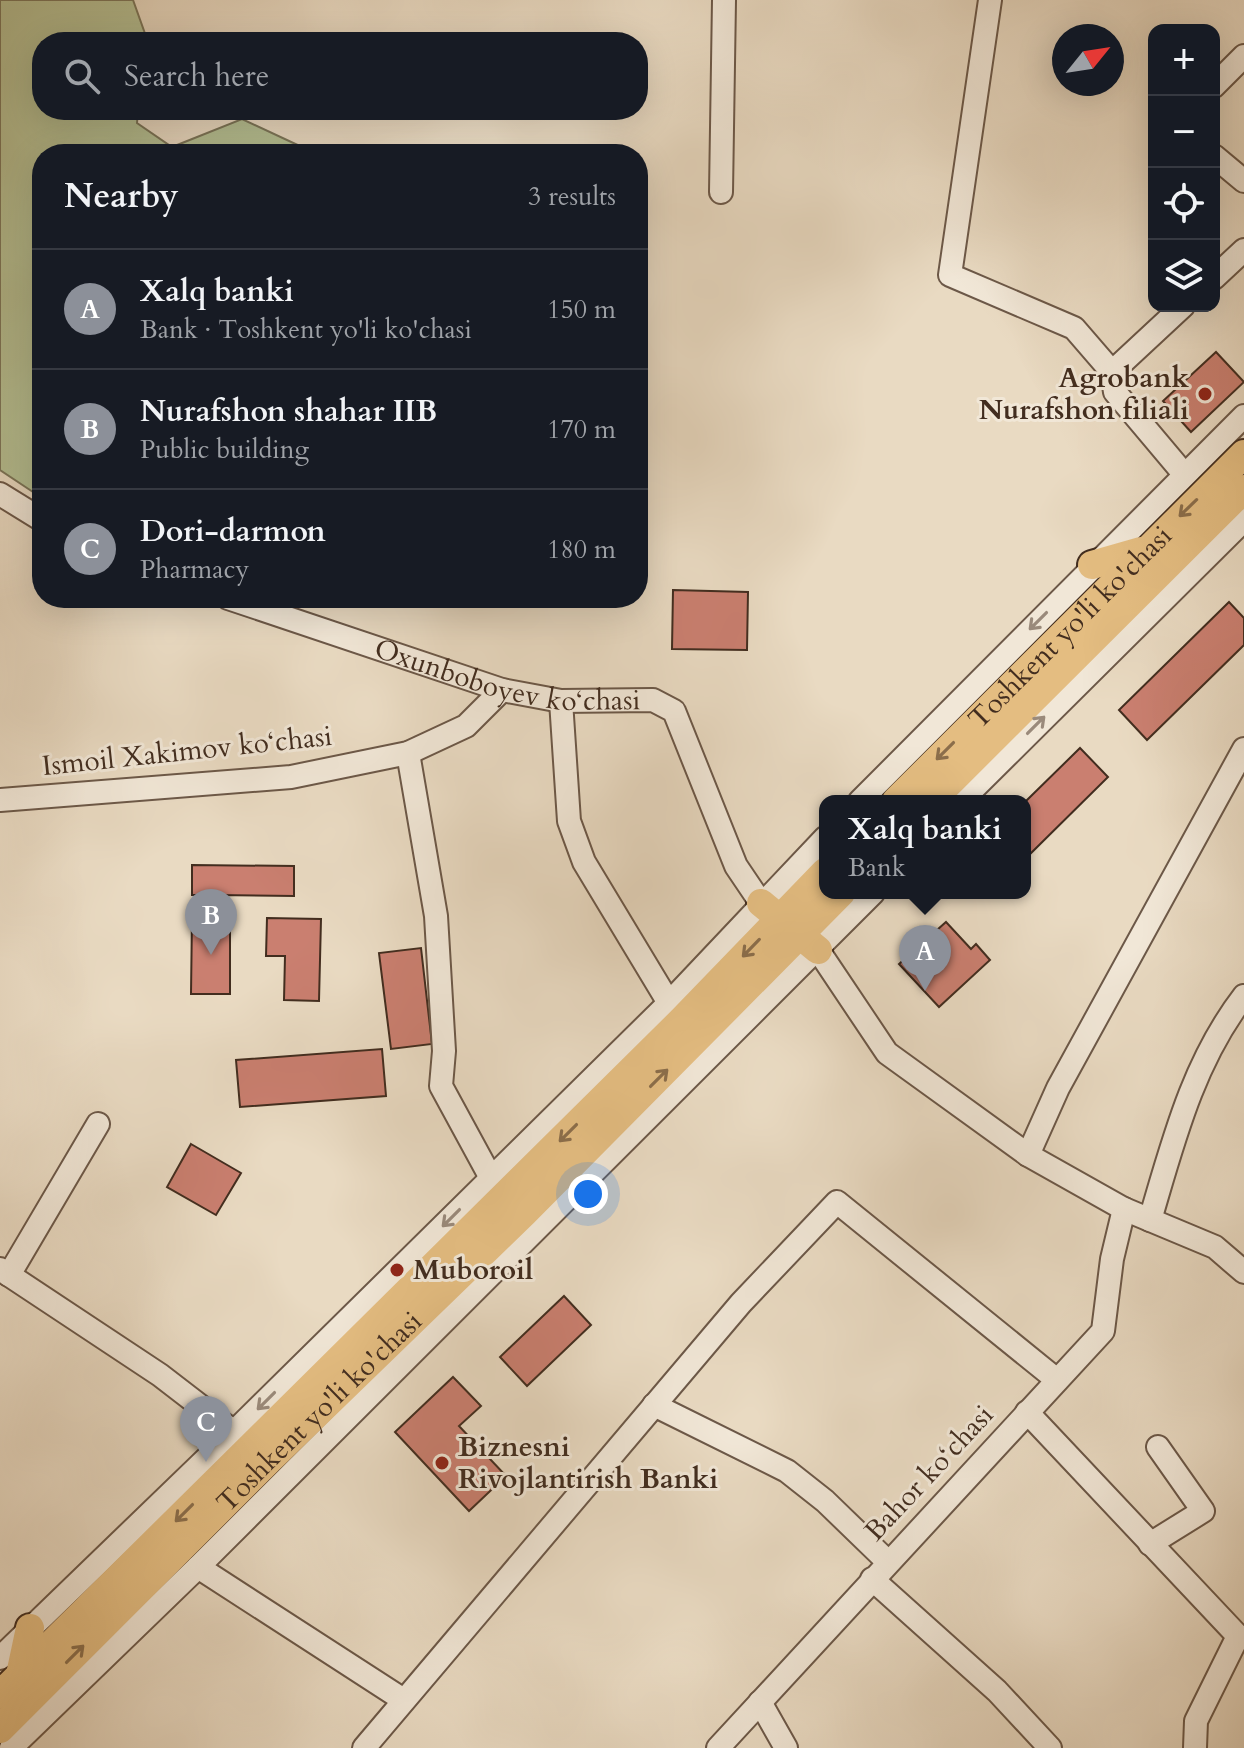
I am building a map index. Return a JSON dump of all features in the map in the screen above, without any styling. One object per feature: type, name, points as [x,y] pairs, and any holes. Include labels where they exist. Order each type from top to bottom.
[{"type":"main road","name":"Toshkent yo'li ko'chasi","points":[[902,795],[1244,454]]},
{"type":"main road","name":"Toshkent yo'li ko'chasi","points":[[937,795],[1244,489]]},
{"type":"main road","points":[[1092,565],[1146,550]]},
{"type":"main road","points":[[1142,590],[1183,579]]},
{"type":"main road","name":"Toshkent yo'li ko'chasi","points":[[13,1681],[269,1460],[532,1220],[790,927],[819,881]]},
{"type":"main road","name":"Toshkent yo'li ko'chasi","points":[[0,1729],[13,1681],[682,1020],[790,927],[832,899]]},
{"type":"main road","points":[[21,1739],[13,1681],[30,1628]]},
{"type":"street","points":[[721,192],[724,0]]},
{"type":"street","points":[[990,0],[950,275],[1074,328],[1112,372],[1115,392],[1184,474]]},
{"type":"street","points":[[1220,80],[1244,56]]},
{"type":"street","points":[[1220,161],[1244,181]]},
{"type":"street","points":[[1220,272],[1244,250]]},
{"type":"street","points":[[1112,372],[1177,312]]},
{"type":"street","points":[[866,795],[1244,416]]},
{"type":"street","points":[[0,494],[32,514]]},
{"type":"street","points":[[967,795],[1183,579],[1242,525]]},
{"type":"street","name":"Oxunboboyev ko‘chasi","points":[[258,608],[502,690],[561,701],[653,700],[674,711],[736,866],[790,927],[887,1053],[1028,1155],[1124,1209],[1215,1247],[1244,1272]]},
{"type":"street","name":"Ismoil Xakimov ko‘chasi","points":[[0,800],[291,777],[408,753],[466,726],[502,690]]},
{"type":"street","points":[[561,701],[569,821],[584,862],[669,1003]]},
{"type":"street","points":[[1028,1155],[1058,1088],[1244,749]]},
{"type":"street","points":[[408,753],[436,916],[444,1051],[441,1086],[491,1178]]},
{"type":"street","points":[[790,927],[819,853]]},
{"type":"street","points":[[30,1628],[234,1432],[669,1003],[790,927],[858,899]]},
{"type":"street","points":[[1150,1220],[1187,1096],[1226,1019],[1244,996]]},
{"type":"street","points":[[98,1124],[4,1272],[160,1375],[234,1432]]},
{"type":"street","points":[[364,1748],[402,1699],[741,1303],[837,1202],[1057,1380]]},
{"type":"street","name":"Bahor ko‘chasi","points":[[718,1748],[1103,1331],[1112,1259],[1124,1209]]},
{"type":"street","points":[[21,1739],[198,1567],[532,1220]]},
{"type":"street","points":[[654,1405],[787,1471],[825,1501],[888,1562]]},
{"type":"street","points":[[1027,1412],[1238,1636],[1196,1721],[1195,1748]]},
{"type":"street","points":[[1150,1544],[1203,1511],[1158,1447]]},
{"type":"street","points":[[198,1567],[402,1699]]},
{"type":"street","points":[[872,1579],[997,1691],[1050,1748]]},
{"type":"street","points":[[760,1702],[786,1748]]},
{"type":"green space","points":[[0,0],[133,0],[144,32],[32,32],[32,120],[137,120],[137,123],[168,144],[32,144],[32,491],[0,470]]},
{"type":"green space","points":[[240,120],[296,144],[180,144]]},
{"type":"building","points":[[1216,352],[1244,382],[1191,432],[1163,401]]},
{"type":"building","points":[[673,590],[748,592],[747,650],[672,649]]},
{"type":"building","points":[[1229,602],[1244,618],[1244,645],[1147,740],[1119,710]]},
{"type":"building","points":[[1080,748],[1108,777],[1031,853],[1031,796]]},
{"type":"building","points":[[192,865],[294,866],[294,896],[215,895],[215,917],[230,917],[230,994],[191,994],[192,917],[199,917],[199,895],[192,895]]},
{"type":"building","points":[[267,918],[321,919],[319,1001],[284,1000],[285,956],[266,956]]},
{"type":"building","points":[[946,922],[971,949],[976,944],[990,960],[939,1007],[899,964]]},
{"type":"building","points":[[421,948],[432,1044],[391,1049],[379,953]]},
{"type":"building","points":[[382,1049],[386,1096],[240,1107],[236,1060]]},
{"type":"building","points":[[191,1144],[241,1173],[216,1215],[167,1187]]},
{"type":"building","points":[[564,1296],[591,1325],[527,1386],[500,1357]]},
{"type":"building","points":[[453,1377],[481,1406],[459,1426],[506,1476],[469,1511],[395,1432]]},
{"type":"place","name":"Agrobank Nurafshon filiali","points":[[1205,394]]},
{"type":"place","name":"Nurafshon shahar IIB","points":[[211,955]]},
{"type":"place","name":"Xalq banki","points":[[925,991]]},
{"type":"place","name":"Muboroil","points":[[397,1270]]},
{"type":"place","name":"Dori-darmon","points":[[206,1462]]},
{"type":"place","name":"Biznesni Rivojlantirish Banki","points":[[442,1463]]}]
